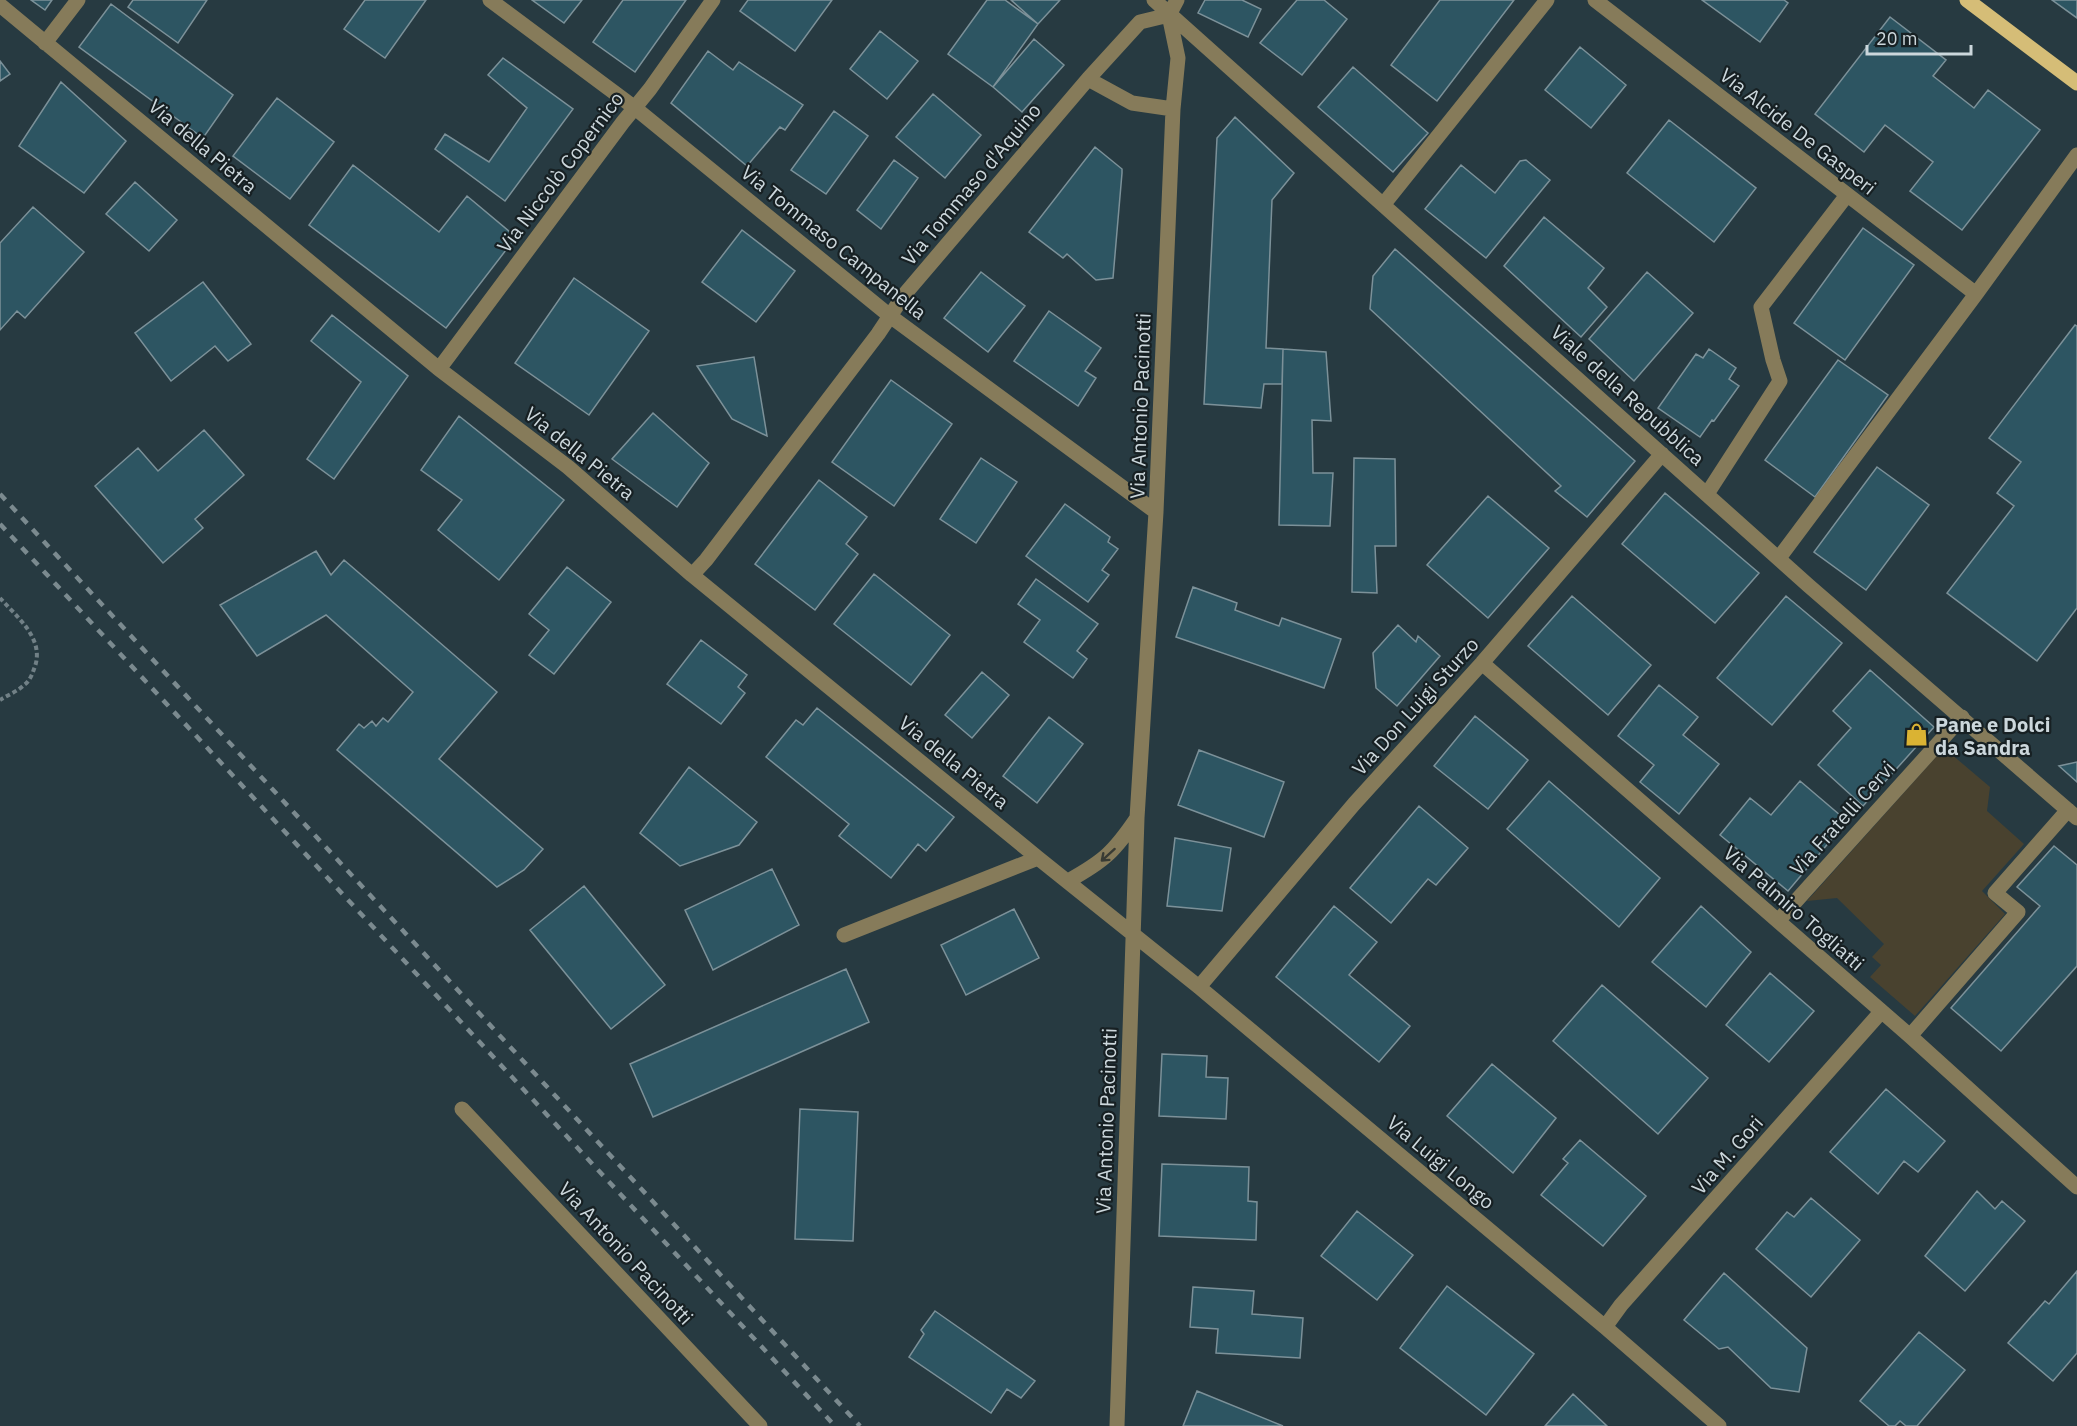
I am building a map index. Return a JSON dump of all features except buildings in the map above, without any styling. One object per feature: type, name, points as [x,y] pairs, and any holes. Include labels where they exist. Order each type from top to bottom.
[{"type":"main road","points":[[1967,0],[2077,83]]},
{"type":"street","points":[[45,43],[78,0]]},
{"type":"street","name":"Via Tommaso Campanella","points":[[490,0],[635,108],[890,316],[1156,512]]},
{"type":"street","name":"Via Niccolò Copernico","points":[[440,369],[713,0]]},
{"type":"street","name":"Viale della Repubblica","points":[[1154,0],[1779,558],[2073,814]]},
{"type":"street","points":[[1169,15],[1177,0]]},
{"type":"street","points":[[1383,205],[1547,0]]},
{"type":"street","name":"Via Alcide De Gasperi","points":[[1595,0],[1976,294]]},
{"type":"street","name":"Via della Pietra","points":[[0,5],[440,369],[568,467],[692,575],[1132,933]]},
{"type":"street","name":"Via Tommaso d'Aquino","points":[[692,575],[728,532],[904,295],[1140,22],[1169,15]]},
{"type":"street","name":"Via Antonio Pacinotti","points":[[1118,1426],[1137,818],[1156,512],[1173,109],[1178,58],[1169,15]]},
{"type":"street","points":[[1088,80],[1132,103],[1173,109]]},
{"type":"street","points":[[1779,558],[2077,155]]},
{"type":"street","points":[[1707,494],[1780,381],[1761,307],[1847,195]]},
{"type":"street","name":"Via Don Luigi Sturzo","points":[[1199,987],[1354,804],[1482,663],[1662,453]]},
{"type":"street","name":"Via Palmiro Togliatti","points":[[1482,663],[1910,1036],[2077,1187]]},
{"type":"street","name":"Via Fratelli Cervi","points":[[1778,921],[1962,717]]},
{"type":"street","points":[[1910,1036],[2018,912],[1995,893],[2073,814]]},
{"type":"street","points":[[1068,881],[1107,857],[1121,842],[1137,818]]},
{"type":"street","points":[[844,935],[1038,858]]},
{"type":"street","name":"Via Luigi Longo","points":[[1132,933],[1605,1327],[1719,1426]]},
{"type":"street","name":"Via M. Gori","points":[[1605,1327],[1621,1305],[1881,1012]]},
{"type":"street","name":"Via Antonio Pacinotti","points":[[462,1109],[760,1426]]},
{"type":"path","points":[[0,598],[21,620],[36,641],[38,658],[33,673],[25,685],[0,700]]},
{"type":"shaded area","points":[[1944,748],[1990,787],[1987,811],[2024,844],[1982,891],[2005,914],[1915,1016],[1870,977],[1881,965],[1872,957],[1884,944],[1837,898],[1807,901]]},
{"type":"railway","points":[[0,494],[860,1426]]},
{"type":"railway","points":[[0,524],[835,1426]]},
{"type":"place","name":"Pane e Dolci da Sandra","points":[[1917,735]]}]
